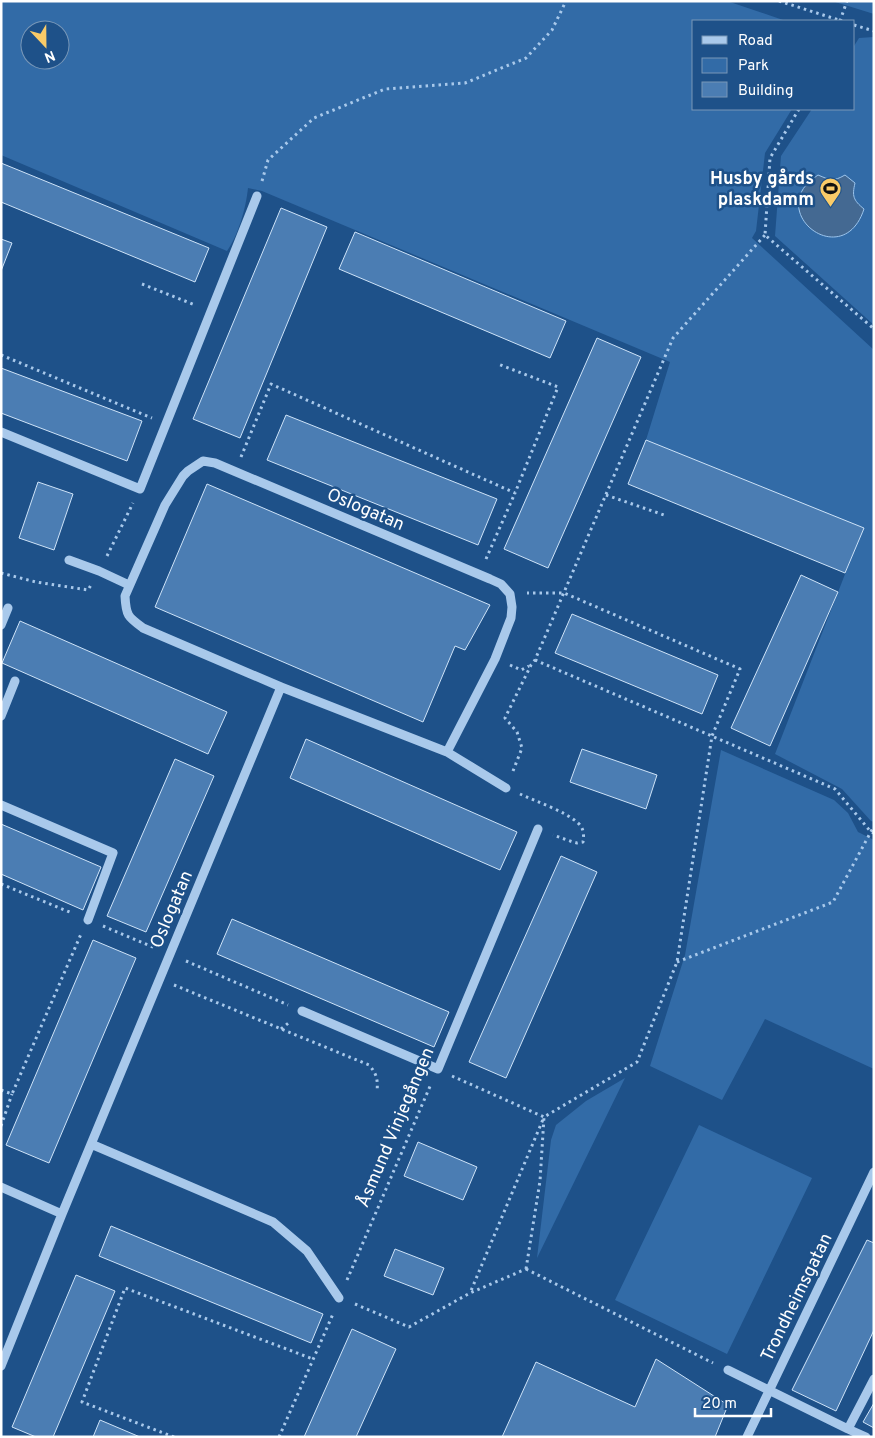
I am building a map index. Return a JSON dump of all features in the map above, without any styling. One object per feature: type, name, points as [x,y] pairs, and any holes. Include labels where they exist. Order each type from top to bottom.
[{"type":"street","points":[[1,432],[140,490],[258,196]]},
{"type":"street","name":"Oslogatan","points":[[506,788],[447,752],[281,687],[144,628],[129,618],[125,608],[124,596],[165,505],[188,470],[203,462],[215,463],[480,574],[501,584],[510,594]]},
{"type":"street","points":[[70,560],[129,585]]},
{"type":"street","points":[[447,752],[495,660],[511,618],[510,594]]},
{"type":"street","points":[[1,625],[8,608]]},
{"type":"street","points":[[1,716],[15,682]]},
{"type":"street","name":"Oslogatan","points":[[1,1366],[62,1214],[281,687]]},
{"type":"street","points":[[1,805],[112,853],[88,920]]},
{"type":"street","name":"Åsmund Vinjegången","points":[[438,1069],[538,829]]},
{"type":"street","points":[[302,1011],[438,1069]]},
{"type":"street","points":[[92,1144],[273,1222],[307,1251],[340,1298]]},
{"type":"street","name":"Trondheimsgatan","points":[[747,1437],[874,1172]]},
{"type":"street","points":[[1,1187],[62,1214]]},
{"type":"street","points":[[728,1370],[866,1437]]},
{"type":"street","points":[[848,1429],[874,1379]]},
{"type":"path","points":[[258,196],[268,160],[314,118],[385,89],[465,83],[526,58],[552,30],[566,1]]},
{"type":"path","points":[[779,1],[838,20]]},
{"type":"path","points":[[841,20],[846,1]]},
{"type":"path","points":[[855,25],[874,31]]},
{"type":"path","points":[[506,788],[522,748],[517,732],[505,718],[530,665],[535,660],[673,338],[765,235],[770,158],[798,110]]},
{"type":"path","points":[[765,235],[874,329]]},
{"type":"path","points":[[142,284],[212,311]]},
{"type":"path","points":[[1,355],[166,424]]},
{"type":"path","points":[[480,574],[558,387],[498,364]]},
{"type":"path","points":[[235,472],[271,384],[515,493]]},
{"type":"path","points":[[606,495],[664,515]]},
{"type":"path","points":[[1,573],[36,582]]},
{"type":"path","points":[[470,1293],[544,1117],[637,1062],[677,962],[712,736],[740,669],[564,593],[510,594]]},
{"type":"path","points":[[535,660],[836,789],[872,833]]},
{"type":"path","points":[[677,962],[833,902],[872,833],[874,826]]},
{"type":"path","points":[[1,884],[135,939]]},
{"type":"path","points":[[1,1126],[12,1094],[88,920]]},
{"type":"path","points":[[208,970],[302,1011]]},
{"type":"path","points":[[160,979],[369,1065],[375,1072],[378,1081],[377,1092]]},
{"type":"path","points":[[438,1069],[544,1117]]},
{"type":"path","name":"Åsmund Vinjegången","points":[[279,1437],[438,1069]]},
{"type":"path","points":[[1,1090],[12,1094]]},
{"type":"path","points":[[526,1269],[540,1181],[544,1117]]},
{"type":"path","points":[[340,1298],[410,1326],[470,1293],[526,1269],[728,1370]]},
{"type":"path","points":[[174,1437],[82,1402],[125,1288],[313,1359]]},
{"type":"green space","points":[[1,1],[727,1],[783,20],[692,20],[692,110],[791,110],[765,153],[756,231],[752,238],[874,350],[874,822],[842,789],[775,754],[863,528],[646,440],[670,362],[262,191],[248,188],[241,221],[227,251],[1,155]]},
{"type":"green space","points":[[832,1],[874,1],[874,14]]},
{"type":"green space","points":[[874,37],[874,325],[775,236],[781,156],[811,110],[855,110],[855,44],[859,38]]},
{"type":"green space","points":[[721,750],[834,800],[848,813],[858,832],[874,840],[874,1069],[765,1019],[722,1100],[650,1066],[685,955]]},
{"type":"green space","points":[[625,1078],[537,1258],[551,1140],[556,1125],[586,1101]]},
{"type":"green space","points":[[699,1125],[812,1178],[727,1354],[615,1300]]},
{"type":"shaded area","name":"Husby gårds plaskdamm","points":[[818,175],[832,180],[845,175],[855,183],[854,198],[864,209],[855,226],[843,235],[829,237],[817,233],[806,224],[800,212],[799,199],[806,185]]},
{"type":"building","points":[[1,163],[209,248],[195,282],[1,202]]},
{"type":"building","points":[[281,208],[327,227],[240,438],[193,419]]},
{"type":"building","points":[[355,232],[566,321],[550,358],[339,269]]},
{"type":"building","points":[[1,239],[12,243],[1,271]]},
{"type":"building","points":[[597,338],[641,357],[548,568],[504,549]]},
{"type":"building","points":[[1,368],[142,421],[127,461],[1,413]]},
{"type":"building","points":[[286,415],[497,499],[478,545],[267,460]]},
{"type":"building","points":[[646,440],[864,528],[845,573],[628,484]]},
{"type":"building","points":[[38,482],[73,494],[54,550],[19,538]]},
{"type":"building","points":[[207,484],[490,605],[465,650],[455,646],[423,722],[155,607]]},
{"type":"building","points":[[801,575],[838,592],[770,746],[731,728]]},
{"type":"building","points":[[572,614],[718,675],[702,714],[555,653]]},
{"type":"building","points":[[20,621],[227,712],[208,754],[2,663]]},
{"type":"building","points":[[306,739],[517,832],[500,870],[290,778]]},
{"type":"building","points":[[582,749],[657,775],[646,809],[570,782]]},
{"type":"building","points":[[175,759],[214,776],[146,932],[107,916]]},
{"type":"building","points":[[1,824],[101,867],[83,910],[1,874]]},
{"type":"building","points":[[561,856],[597,872],[506,1078],[469,1062]]},
{"type":"building","points":[[232,919],[449,1012],[434,1047],[217,954]]},
{"type":"building","points":[[93,940],[136,958],[49,1163],[6,1145]]},
{"type":"building","points":[[418,1142],[477,1167],[463,1200],[404,1176]]},
{"type":"building","points":[[111,1226],[323,1314],[311,1343],[99,1256]]},
{"type":"building","points":[[867,1240],[874,1243],[874,1330],[836,1411],[792,1390]]},
{"type":"building","points":[[395,1249],[444,1268],[433,1295],[384,1276]]},
{"type":"building","points":[[76,1275],[115,1291],[53,1437],[36,1437],[12,1427]]},
{"type":"building","points":[[352,1329],[396,1349],[356,1437],[304,1437]]},
{"type":"building","points":[[656,1359],[728,1405],[715,1437],[502,1437],[536,1362],[635,1407]]},
{"type":"building","points":[[874,1403],[874,1428],[863,1422]]},
{"type":"building","points":[[100,1420],[140,1437],[93,1437]]},
{"type":"place","name":"Husby gårds plaskdamm","points":[[830,207]]}]
